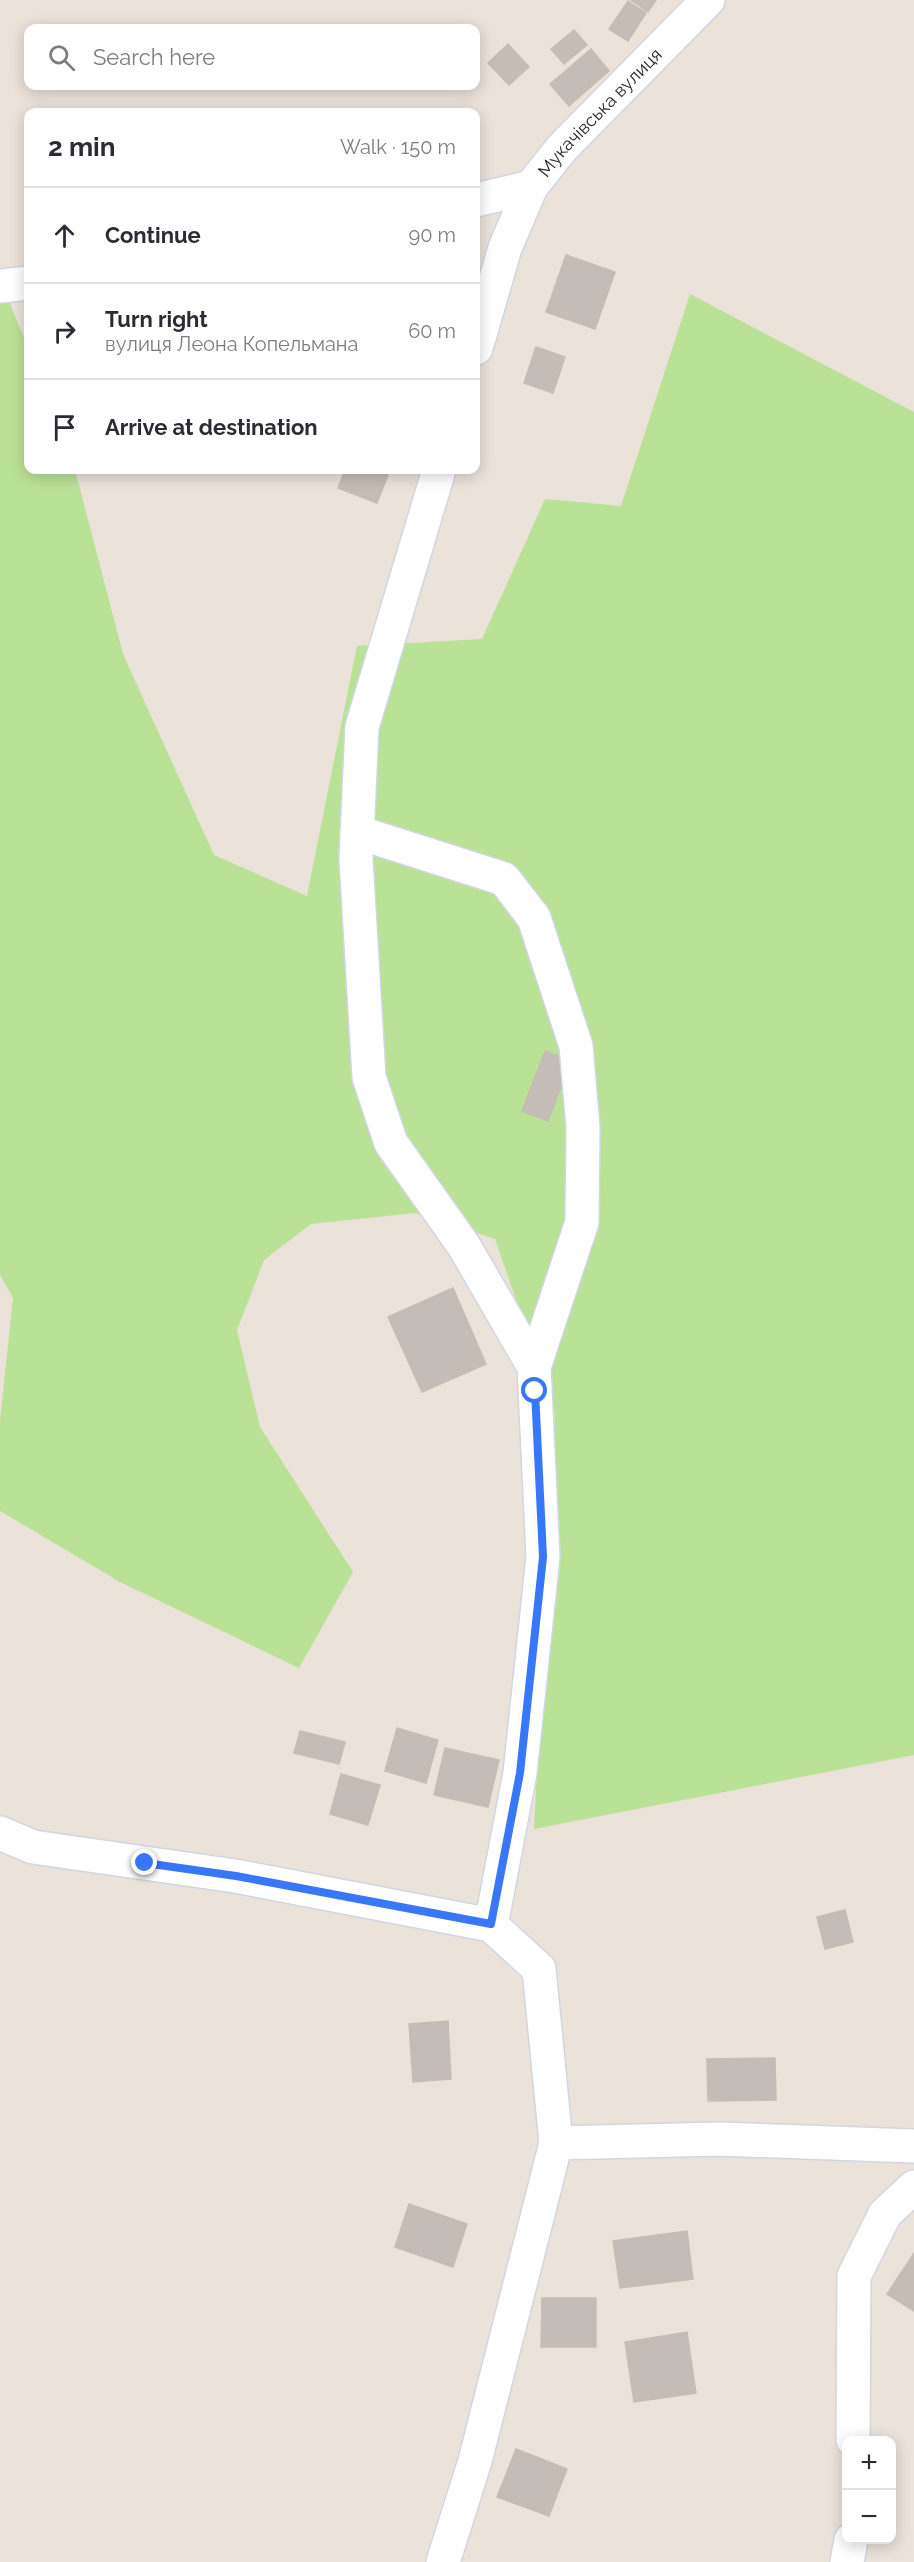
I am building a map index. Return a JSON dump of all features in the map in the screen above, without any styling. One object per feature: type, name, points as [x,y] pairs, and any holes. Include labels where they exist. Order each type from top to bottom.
[{"type":"street","name":"Мукачівська вулиця","points":[[480,199],[531,186],[562,148],[708,0]]},
{"type":"street","points":[[480,334],[505,248],[531,186]]},
{"type":"street","points":[[0,286],[24,283]]},
{"type":"street","points":[[438,474],[362,727],[356,859],[369,1077],[392,1143],[464,1246],[534,1367]]},
{"type":"street","points":[[357,832],[504,879],[534,918],[576,1046],[583,1127],[582,1222],[534,1367],[543,1557],[520,1773],[491,1924]]},
{"type":"street","points":[[0,1833],[33,1847],[236,1876],[491,1924],[539,1969],[556,2143],[475,2461],[442,2562]]},
{"type":"street","points":[[556,2143],[719,2139],[914,2146]]},
{"type":"street","points":[[853,2436],[854,2276],[885,2214],[914,2187]]},
{"type":"street","points":[[847,2562],[850,2544]]},
{"type":"green space","points":[[0,279],[24,338],[24,474],[76,474],[123,654],[214,855],[307,896],[357,646],[482,639],[545,499],[621,506],[690,294],[914,412],[914,1755],[534,1829],[555,1413],[495,1239],[415,1213],[311,1224],[264,1260],[237,1330],[260,1427],[353,1572],[299,1668],[120,1582],[0,1511],[0,1420],[13,1298],[0,1275]]},
{"type":"building","points":[[631,0],[656,0],[648,12]]},
{"type":"building","points":[[628,1],[646,13],[628,41],[609,29]]},
{"type":"building","points":[[574,30],[587,45],[564,64],[551,49]]},
{"type":"building","points":[[508,44],[529,67],[509,85],[488,63]]},
{"type":"building","points":[[591,49],[609,71],[569,106],[550,84]]},
{"type":"building","points":[[566,255],[615,272],[595,329],[546,312]]},
{"type":"building","points":[[536,347],[565,357],[553,393],[524,383]]},
{"type":"building","points":[[343,474],[388,474],[377,503],[338,488]]},
{"type":"building","points":[[545,1051],[571,1061],[548,1121],[522,1111]]},
{"type":"building","points":[[453,1288],[486,1364],[422,1392],[388,1317]]},
{"type":"building","points":[[397,1728],[438,1740],[426,1783],[385,1771]]},
{"type":"building","points":[[300,1731],[345,1742],[339,1764],[294,1753]]},
{"type":"building","points":[[445,1748],[499,1760],[488,1807],[434,1795]]},
{"type":"building","points":[[341,1774],[380,1785],[368,1825],[330,1814]]},
{"type":"building","points":[[845,1910],[853,1942],[825,1949],[817,1917]]},
{"type":"building","points":[[448,2021],[451,2079],[413,2082],[409,2024]]},
{"type":"building","points":[[775,2058],[776,2100],[708,2101],[707,2059]]},
{"type":"building","points":[[409,2204],[467,2224],[453,2267],[395,2247]]},
{"type":"building","points":[[687,2231],[693,2279],[620,2288],[613,2241]]},
{"type":"building","points":[[914,2253],[914,2311],[887,2294]]},
{"type":"building","points":[[542,2298],[596,2298],[596,2347],[541,2347]]},
{"type":"building","points":[[687,2332],[696,2393],[634,2402],[625,2342]]},
{"type":"building","points":[[516,2449],[567,2469],[549,2516],[497,2497]]},
{"type":"route","points":[[145,1863],[236,1876],[491,1924],[520,1773],[543,1557],[535,1391]]}]
